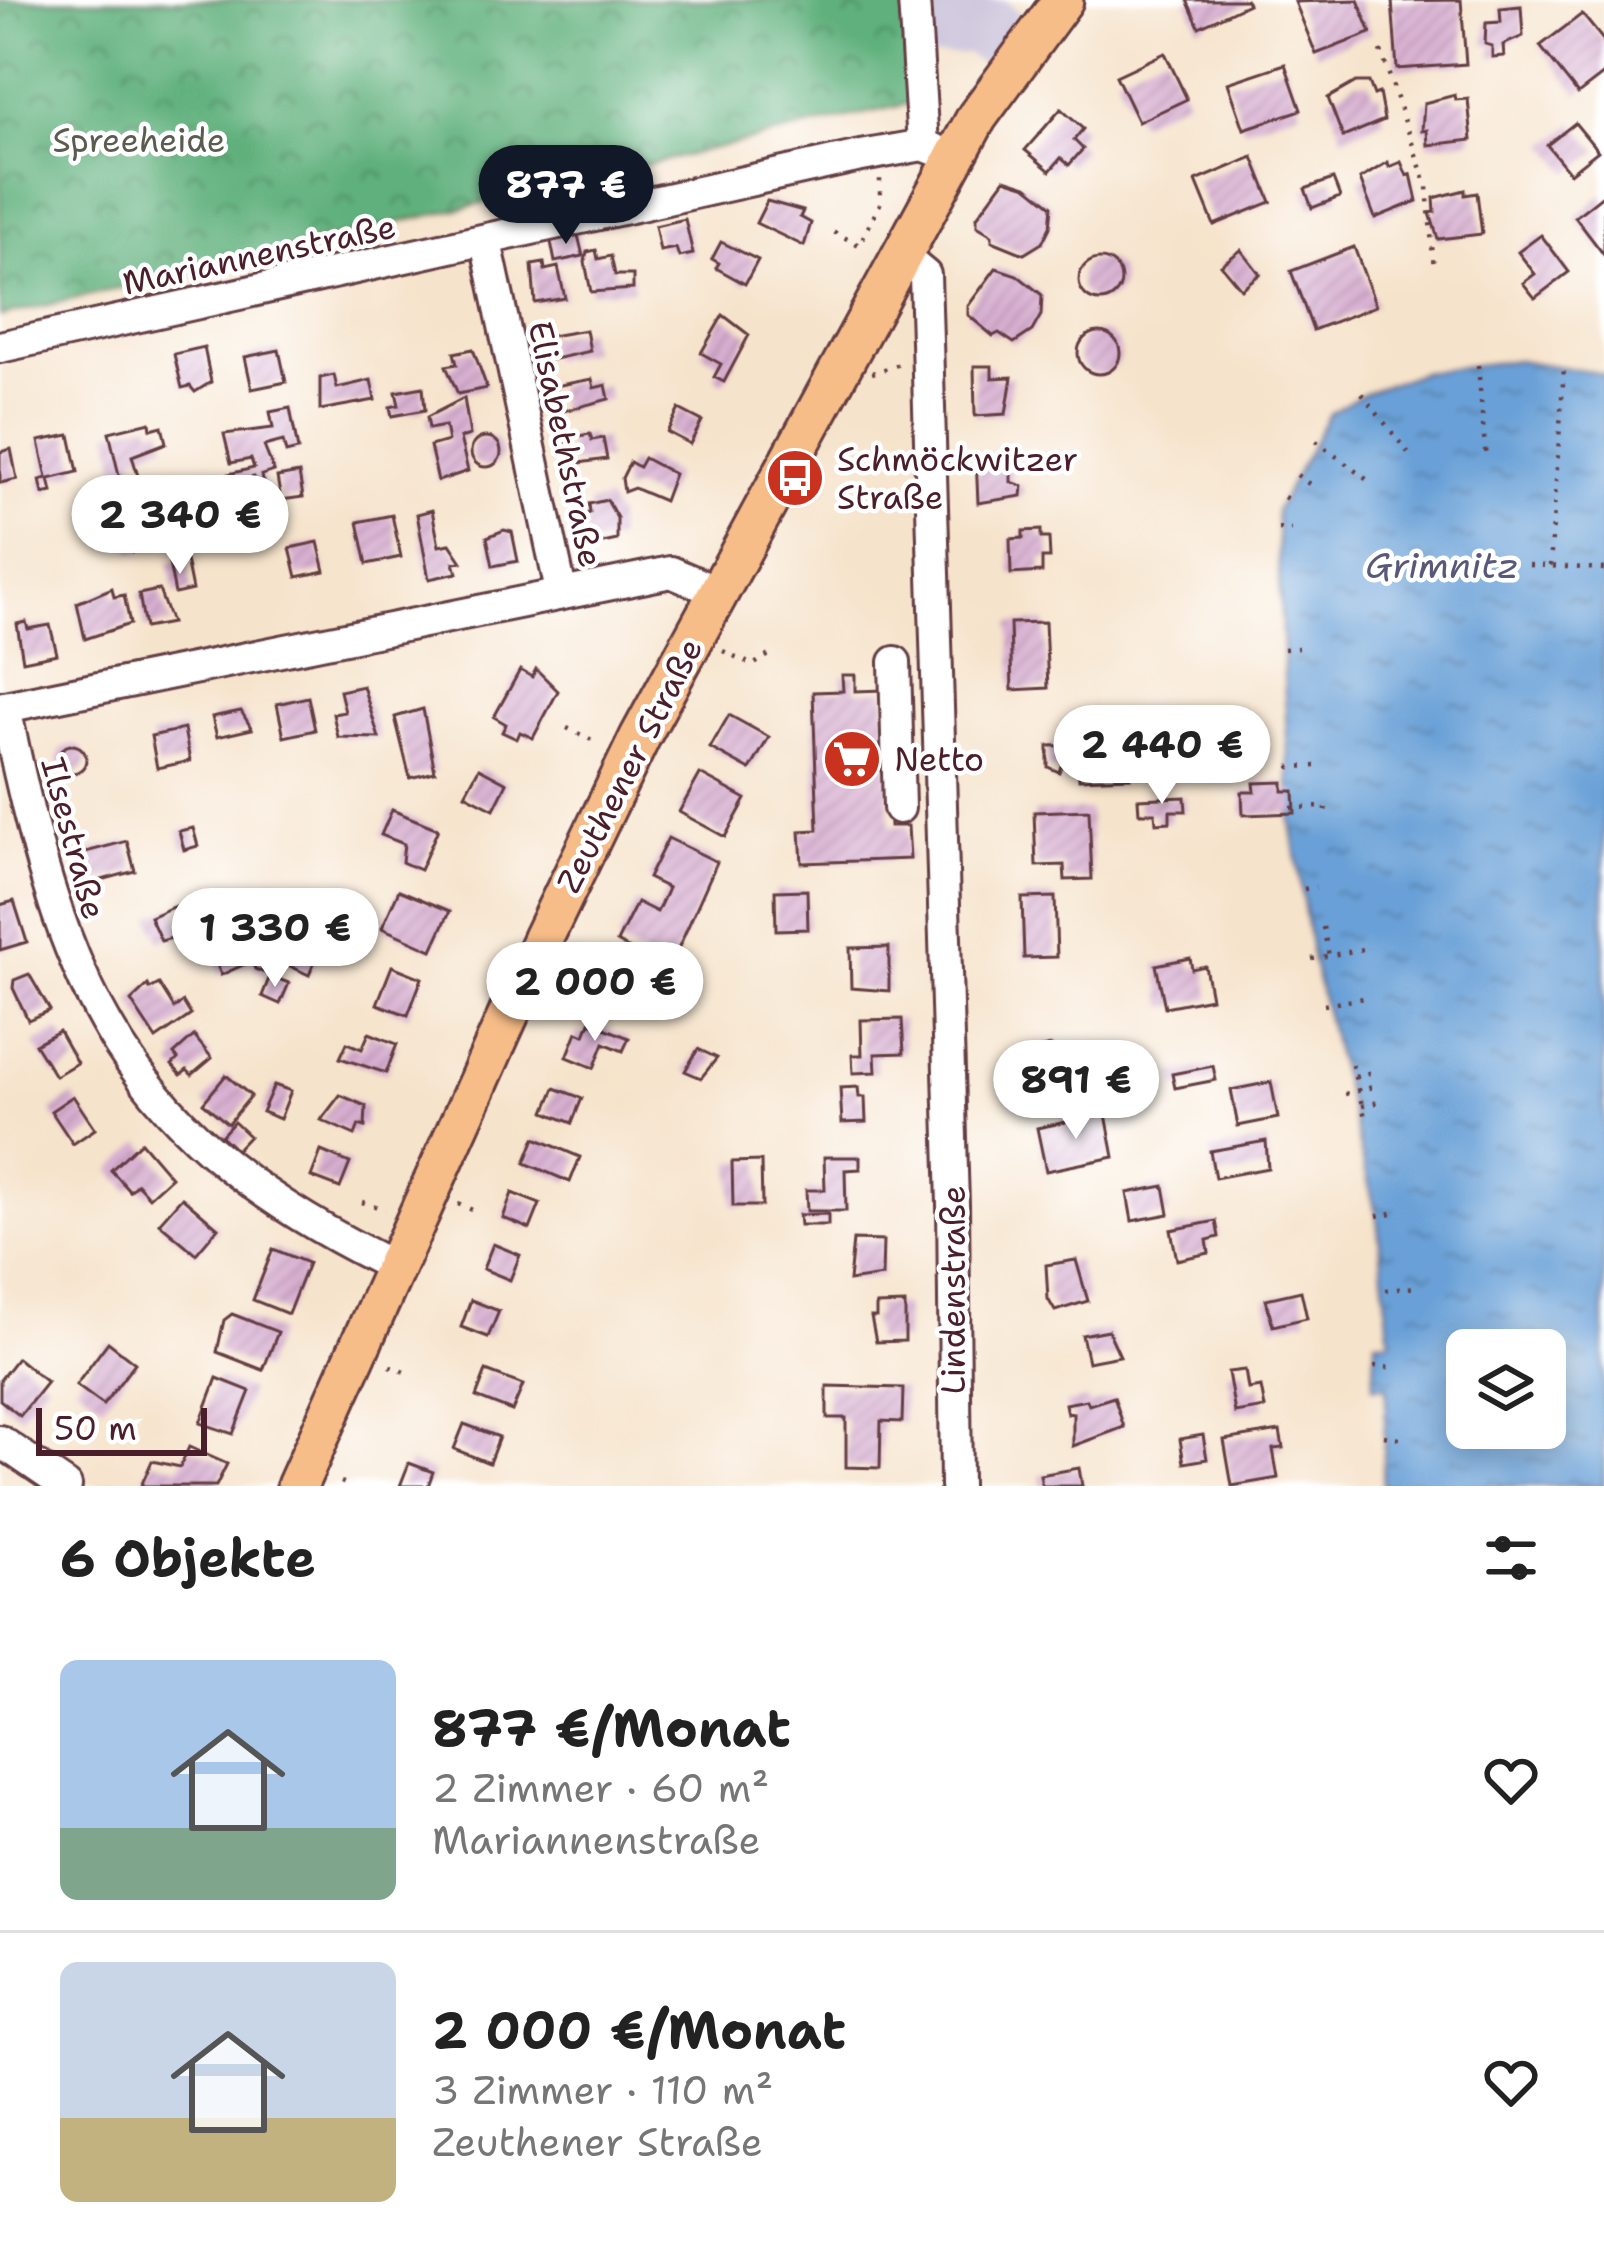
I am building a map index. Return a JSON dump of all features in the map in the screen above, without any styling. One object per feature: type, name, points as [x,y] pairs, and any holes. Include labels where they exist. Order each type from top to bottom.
[{"type":"main road","points":[[902,256],[938,151],[1063,0]]},
{"type":"main road","name":"Zeuthener Straße","points":[[297,1486],[596,826],[902,256]]},
{"type":"street","points":[[914,0],[938,151]]},
{"type":"street","name":"Mariannenstraße","points":[[0,347],[878,153],[938,151]]},
{"type":"street","name":"Elisabethstraße","points":[[486,242],[561,591]]},
{"type":"street","name":"Lindenstraße","points":[[902,256],[925,275],[953,1185],[956,1486]]},
{"type":"street","points":[[3,707],[671,572],[718,592]]},
{"type":"street","points":[[896,662],[899,808]]},
{"type":"street","name":"Ilsestraße","points":[[3,707],[67,949],[84,990],[135,1068],[190,1134],[239,1178],[397,1268]]},
{"type":"street","points":[[0,1441],[66,1486]]},
{"type":"path","points":[[1381,51],[1427,187],[1434,269]]},
{"type":"path","points":[[834,232],[859,244],[880,204],[878,153]]},
{"type":"path","points":[[1478,364],[1486,460]]},
{"type":"path","points":[[1550,566],[1564,369]]},
{"type":"path","points":[[1361,394],[1413,459]]},
{"type":"path","points":[[1316,441],[1370,482]]},
{"type":"path","points":[[1297,475],[1312,486]]},
{"type":"path","points":[[1284,497],[1294,503]]},
{"type":"path","points":[[1278,530],[1291,529]]},
{"type":"path","points":[[1529,565],[1604,568]]},
{"type":"path","points":[[1284,649],[1298,648]]},
{"type":"path","points":[[723,651],[752,665],[770,656]]},
{"type":"path","points":[[567,728],[592,740]]},
{"type":"path","points":[[1289,767],[1319,766]]},
{"type":"path","points":[[1291,808],[1326,807],[1326,817]]},
{"type":"path","points":[[1304,889],[1316,887]]},
{"type":"path","points":[[1323,927],[1329,956]]},
{"type":"path","points":[[1312,959],[1364,949]]},
{"type":"path","points":[[1324,1004],[1364,998]]},
{"type":"path","points":[[1352,1064],[1365,1118]]},
{"type":"path","points":[[1355,1077],[1372,1072]]},
{"type":"path","points":[[1346,1094],[1377,1086]]},
{"type":"path","points":[[1362,1106],[1379,1102]]},
{"type":"path","points":[[362,1202],[393,1212]]},
{"type":"path","points":[[458,1204],[475,1211]]},
{"type":"path","points":[[1376,1216],[1397,1212]]},
{"type":"path","points":[[1385,1290],[1418,1287]]},
{"type":"path","points":[[390,1366],[412,1375]]},
{"type":"path","points":[[1374,1366],[1394,1368]]},
{"type":"path","points":[[1384,1436],[1399,1438]]},
{"type":"path","points":[[341,1482],[351,1486]]},
{"type":"shaded area","points":[[925,0],[1004,0],[1020,12],[984,65],[967,54],[926,57]]},
{"type":"green space","name":"Spreeheide","points":[[0,0],[906,0],[911,103],[0,316]]},
{"type":"water","name":"Grimnitz","points":[[1517,360],[1604,374],[1604,1486],[1382,1486],[1387,1386],[1373,1386],[1376,1340],[1390,1341],[1377,1216],[1312,959],[1291,821],[1276,510],[1329,414],[1362,394],[1422,372]]},
{"type":"building","points":[[1187,0],[1246,0],[1248,4],[1199,27]]},
{"type":"building","points":[[1358,0],[1371,33],[1316,54],[1295,2]]},
{"type":"building","points":[[1461,0],[1466,64],[1397,69],[1392,1]]},
{"type":"building","points":[[1521,6],[1523,36],[1503,45],[1504,56],[1492,57],[1492,46],[1485,44],[1486,23],[1501,22],[1500,8]]},
{"type":"building","points":[[1582,14],[1604,41],[1604,74],[1578,94],[1540,46]]},
{"type":"building","points":[[1165,53],[1187,99],[1138,122],[1116,76]]},
{"type":"building","points":[[1285,64],[1301,110],[1244,129],[1228,83]]},
{"type":"building","points":[[1356,82],[1369,82],[1374,95],[1379,93],[1384,120],[1343,137],[1328,98]]},
{"type":"building","points":[[1455,95],[1456,100],[1468,99],[1472,140],[1428,145],[1427,130],[1422,131],[1424,103]]},
{"type":"building","points":[[1061,109],[1083,129],[1074,140],[1083,149],[1069,165],[1061,158],[1050,171],[1025,150]]},
{"type":"building","points":[[1575,123],[1598,151],[1570,173],[1547,145]]},
{"type":"building","points":[[1253,157],[1271,202],[1214,225],[1196,181]]},
{"type":"building","points":[[1388,162],[1389,167],[1401,162],[1407,176],[1411,174],[1417,201],[1375,218],[1360,179]]},
{"type":"building","points":[[1005,179],[1027,186],[1052,206],[1042,243],[1024,254],[992,241],[992,235],[977,226],[977,217]]},
{"type":"building","points":[[1333,179],[1340,197],[1312,208],[1305,189]]},
{"type":"building","points":[[1465,190],[1465,195],[1477,193],[1482,234],[1438,239],[1430,213],[1435,212],[1434,198]]},
{"type":"building","points":[[1604,194],[1604,255],[1575,217]]},
{"type":"building","points":[[767,201],[803,211],[800,217],[811,223],[804,246],[756,223]]},
{"type":"building","points":[[685,219],[693,254],[679,257],[676,248],[660,251],[655,226]]},
{"type":"building","points":[[577,231],[583,256],[555,262],[550,237]]},
{"type":"building","points":[[1541,235],[1569,272],[1535,298],[1523,283],[1535,274],[1518,252]]},
{"type":"building","points":[[721,242],[758,260],[745,284],[716,268],[719,263],[712,259]]},
{"type":"building","points":[[1354,247],[1376,306],[1313,330],[1291,271]]},
{"type":"building","points":[[596,250],[598,259],[611,256],[615,275],[633,275],[633,289],[591,292],[585,262],[587,252]]},
{"type":"building","points":[[1241,250],[1260,274],[1241,289],[1221,265]]},
{"type":"building","points":[[1100,259],[1115,265],[1121,280],[1115,295],[1100,301],[1085,295],[1079,280],[1085,265]]},
{"type":"building","points":[[544,263],[545,270],[558,267],[565,298],[535,303],[532,265]]},
{"type":"building","points":[[996,268],[1017,275],[1042,295],[1041,315],[1032,331],[1014,343],[999,333],[993,336],[968,315],[968,306]]},
{"type":"building","points":[[723,315],[749,335],[724,382],[714,377],[721,364],[701,353]]},
{"type":"building","points":[[586,330],[590,351],[550,360],[545,337]]},
{"type":"building","points":[[1099,332],[1114,338],[1120,353],[1114,368],[1099,374],[1084,368],[1078,353],[1084,338]]},
{"type":"building","points":[[204,347],[211,382],[195,392],[190,386],[182,388],[174,354]]},
{"type":"building","points":[[473,349],[487,388],[458,394],[446,366],[457,364],[454,353]]},
{"type":"building","points":[[279,350],[286,382],[252,389],[245,357]]},
{"type":"building","points":[[974,366],[992,366],[992,378],[1012,377],[1006,414],[975,416]]},
{"type":"building","points":[[334,375],[337,388],[371,380],[375,400],[320,410],[320,378]]},
{"type":"building","points":[[592,379],[594,388],[606,385],[609,399],[560,412],[555,386]]},
{"type":"building","points":[[423,387],[425,410],[392,416],[390,407],[399,405],[396,392]]},
{"type":"building","points":[[464,398],[470,435],[460,438],[468,471],[438,481],[430,446],[448,441],[445,426],[429,429],[427,417]]},
{"type":"building","points":[[290,408],[298,450],[286,453],[283,441],[264,446],[274,471],[262,475],[269,512],[247,517],[244,498],[258,495],[254,477],[230,482],[229,474],[254,468],[251,459],[231,463],[224,434],[273,428],[270,412]]},
{"type":"building","points":[[679,409],[702,421],[690,444],[667,432]]},
{"type":"building","points":[[150,422],[151,429],[162,426],[166,443],[132,456],[143,493],[124,497],[109,432]]},
{"type":"building","points":[[590,434],[592,440],[603,438],[607,459],[572,464],[567,438]]},
{"type":"building","points":[[70,435],[78,472],[49,479],[52,492],[43,494],[40,480],[47,478],[39,441]]},
{"type":"building","points":[[486,437],[501,452],[486,467],[471,452]]},
{"type":"building","points":[[11,449],[17,479],[0,483],[0,452]]},
{"type":"building","points":[[1011,455],[1011,482],[1023,486],[1022,496],[978,503],[976,457]]},
{"type":"building","points":[[644,458],[674,474],[664,501],[634,488],[624,492],[622,478],[630,462],[639,467]]},
{"type":"building","points":[[299,473],[303,497],[281,500],[277,477]]},
{"type":"building","points":[[205,499],[206,504],[226,500],[231,523],[196,531],[191,503]]},
{"type":"building","points":[[607,500],[617,518],[617,540],[589,546],[580,516],[590,513],[589,504]]},
{"type":"building","points":[[432,510],[439,546],[450,544],[462,562],[454,563],[457,573],[429,579],[417,514]]},
{"type":"building","points":[[392,515],[401,557],[367,564],[358,522]]},
{"type":"building","points":[[155,525],[160,546],[132,552],[128,531]]},
{"type":"building","points":[[1041,530],[1041,538],[1049,538],[1050,558],[1042,558],[1042,572],[1011,574],[1010,539],[1023,538],[1023,531]]},
{"type":"building","points":[[512,532],[518,561],[493,566],[487,537]]},
{"type":"building","points":[[318,542],[325,571],[297,577],[290,548]]},
{"type":"building","points":[[186,560],[192,590],[175,594],[169,563]]},
{"type":"building","points":[[112,588],[114,597],[124,595],[130,624],[85,639],[77,603]]},
{"type":"building","points":[[159,590],[171,623],[145,628],[139,594]]},
{"type":"building","points":[[26,622],[28,629],[50,625],[57,654],[23,661],[17,624]]},
{"type":"building","points":[[1045,622],[1048,688],[1012,690],[1010,623]]},
{"type":"building","points":[[536,669],[558,691],[533,738],[520,732],[517,739],[502,732],[506,724],[494,717],[520,670],[532,677]]},
{"type":"building","name":"Netto","points":[[842,675],[855,675],[855,691],[885,690],[890,826],[908,826],[910,859],[802,863],[800,831],[818,830],[813,692],[843,691]]},
{"type":"building","points":[[363,686],[379,738],[338,737],[333,714],[345,712],[340,691]]},
{"type":"building","points":[[308,697],[315,730],[284,737],[277,704]]},
{"type":"building","points":[[423,709],[435,772],[410,778],[395,717]]},
{"type":"building","points":[[241,711],[252,729],[217,737],[212,717]]},
{"type":"building","points":[[729,715],[769,737],[750,770],[710,748]]},
{"type":"building","points":[[1204,724],[1204,731],[1180,732],[1180,738],[1145,739],[1145,726]]},
{"type":"building","points":[[184,729],[190,761],[157,768],[151,736]]},
{"type":"building","points":[[1125,744],[1130,777],[1079,779],[1076,754],[1065,754],[1059,772],[1048,767],[1048,746]]},
{"type":"building","points":[[72,745],[82,749],[86,759],[82,769],[72,773],[62,769],[58,759],[62,749]]},
{"type":"building","points":[[479,768],[507,783],[494,809],[465,794]]},
{"type":"building","points":[[700,774],[746,799],[725,837],[679,812]]},
{"type":"building","points":[[1283,782],[1283,791],[1294,791],[1295,813],[1243,815],[1242,792],[1255,792],[1254,783]]},
{"type":"building","points":[[1185,797],[1186,811],[1170,811],[1170,822],[1156,823],[1155,813],[1139,813],[1138,799]]},
{"type":"building","points":[[392,810],[438,829],[420,870],[402,862],[404,844],[381,835]]},
{"type":"building","points":[[1089,810],[1092,879],[1065,880],[1064,865],[1036,866],[1034,812]]},
{"type":"building","points":[[193,828],[198,846],[184,850],[179,831]]},
{"type":"building","points":[[668,838],[717,862],[674,958],[659,966],[617,942],[637,902],[657,912],[668,888],[648,878]]},
{"type":"building","points":[[127,841],[135,871],[87,884],[78,854]]},
{"type":"building","points":[[399,890],[450,911],[432,950],[382,928]]},
{"type":"building","points":[[807,890],[808,929],[776,930],[775,891]]},
{"type":"building","points":[[1055,897],[1057,957],[1024,958],[1022,898]]},
{"type":"building","points":[[14,901],[27,942],[0,950],[0,905]]},
{"type":"building","points":[[175,906],[187,934],[161,941],[150,917]]},
{"type":"building","points":[[296,914],[298,922],[279,926],[282,939],[269,942],[267,935],[233,938],[230,928]]},
{"type":"building","points":[[313,915],[342,929],[340,935],[328,930],[309,975],[290,966]]},
{"type":"building","points":[[262,947],[268,974],[255,969],[252,961],[221,975],[216,962]]},
{"type":"building","points":[[889,947],[889,991],[851,988],[850,948]]},
{"type":"building","points":[[1190,958],[1192,969],[1205,966],[1211,998],[1165,1007],[1156,965]]},
{"type":"building","points":[[392,966],[422,978],[408,1015],[377,1004]]},
{"type":"building","points":[[29,974],[50,1010],[28,1020],[13,988],[14,980]]},
{"type":"building","points":[[600,974],[629,985],[619,1011],[590,999]]},
{"type":"building","points":[[270,976],[289,983],[280,1004],[262,996]]},
{"type":"building","points":[[159,984],[174,1008],[183,1002],[191,1015],[156,1039],[131,1001],[148,985],[150,989]]},
{"type":"building","points":[[902,1019],[904,1053],[875,1054],[876,1072],[853,1073],[852,1055],[862,1055],[861,1020]]},
{"type":"building","points":[[590,1022],[629,1038],[623,1051],[604,1043],[594,1068],[567,1057],[577,1032],[585,1035]]},
{"type":"building","points":[[59,1031],[77,1063],[55,1076],[35,1044]]},
{"type":"building","points":[[369,1033],[397,1044],[386,1073],[340,1058],[347,1043],[362,1049]]},
{"type":"building","points":[[194,1036],[212,1058],[192,1075],[187,1070],[181,1075],[172,1065],[178,1059],[174,1054]]},
{"type":"building","points":[[1051,1046],[1053,1055],[1094,1046],[1099,1071],[1119,1067],[1123,1088],[1103,1092],[1104,1099],[1049,1110],[1041,1068],[1027,1071],[1023,1052]]},
{"type":"building","points":[[698,1049],[717,1058],[701,1078],[685,1071]]},
{"type":"building","points":[[1213,1066],[1216,1080],[1175,1088],[1172,1074]]},
{"type":"building","points":[[226,1075],[251,1096],[228,1124],[203,1103]]},
{"type":"building","points":[[1271,1082],[1278,1118],[1238,1126],[1231,1090]]},
{"type":"building","points":[[274,1085],[291,1091],[280,1119],[262,1112]]},
{"type":"building","points":[[858,1087],[859,1097],[865,1097],[866,1122],[842,1123],[840,1088]]},
{"type":"building","points":[[555,1088],[582,1098],[572,1123],[545,1112]]},
{"type":"building","points":[[340,1095],[366,1106],[365,1127],[359,1125],[355,1135],[321,1120]]},
{"type":"building","points":[[73,1096],[95,1129],[73,1144],[51,1111]]},
{"type":"building","points":[[1106,1114],[1114,1157],[1046,1171],[1037,1128]]},
{"type":"building","points":[[234,1122],[249,1136],[236,1150],[221,1136]]},
{"type":"building","points":[[535,1138],[580,1157],[570,1182],[525,1163]]},
{"type":"building","points":[[1266,1141],[1268,1168],[1215,1178],[1210,1151]]},
{"type":"building","points":[[141,1142],[171,1177],[149,1197],[137,1184],[130,1191],[111,1170]]},
{"type":"building","points":[[321,1151],[350,1163],[340,1188],[311,1177]]},
{"type":"building","points":[[824,1157],[860,1157],[860,1169],[845,1170],[846,1211],[807,1211],[806,1190],[825,1190]]},
{"type":"building","points":[[761,1161],[762,1206],[733,1206],[732,1162]]},
{"type":"building","points":[[1164,1186],[1169,1214],[1132,1221],[1127,1193]]},
{"type":"building","points":[[512,1193],[540,1204],[530,1229],[503,1218]]},
{"type":"building","points":[[182,1197],[218,1228],[196,1254],[159,1223]]},
{"type":"building","points":[[828,1214],[828,1225],[800,1225],[799,1215]]},
{"type":"building","points":[[1216,1221],[1219,1237],[1207,1240],[1209,1253],[1177,1260],[1171,1230]]},
{"type":"building","points":[[853,1240],[883,1241],[882,1276],[849,1281]]},
{"type":"building","points":[[493,1244],[520,1255],[510,1280],[483,1269]]},
{"type":"building","points":[[273,1249],[308,1263],[288,1314],[253,1300]]},
{"type":"building","points":[[1076,1260],[1088,1301],[1055,1311],[1048,1299],[1046,1265]]},
{"type":"building","points":[[1301,1291],[1307,1318],[1273,1326],[1266,1299]]},
{"type":"building","points":[[471,1300],[499,1311],[488,1337],[461,1327]]},
{"type":"building","points":[[905,1304],[905,1341],[876,1342],[871,1317],[876,1317],[876,1305]]},
{"type":"building","points":[[232,1314],[278,1332],[263,1370],[217,1352],[224,1320]]},
{"type":"building","points":[[1108,1330],[1120,1356],[1088,1362],[1082,1335]]},
{"type":"building","points":[[108,1342],[135,1363],[103,1405],[76,1385]]},
{"type":"building","points":[[17,1358],[47,1382],[20,1416],[0,1400],[0,1380]]},
{"type":"building","points":[[1245,1370],[1248,1389],[1261,1387],[1265,1408],[1235,1413],[1228,1372]]},
{"type":"building","points":[[486,1371],[523,1385],[512,1411],[476,1397]]},
{"type":"building","points":[[217,1378],[250,1391],[233,1434],[200,1423]]},
{"type":"building","points":[[827,1386],[903,1388],[902,1422],[881,1421],[880,1468],[846,1467],[846,1418],[827,1418]]},
{"type":"building","points":[[1114,1397],[1124,1427],[1073,1446],[1073,1413],[1067,1414],[1065,1404],[1087,1400],[1089,1405]]},
{"type":"building","points":[[464,1424],[499,1437],[489,1463],[454,1449]]},
{"type":"building","points":[[1280,1431],[1283,1448],[1273,1449],[1278,1478],[1232,1486],[1224,1440]]},
{"type":"building","points":[[1203,1435],[1207,1459],[1184,1463],[1180,1439]]},
{"type":"building","points":[[189,1447],[227,1464],[216,1486],[141,1486],[152,1461],[180,1467]]},
{"type":"building","points":[[409,1463],[433,1472],[428,1486],[400,1486]]},
{"type":"building","points":[[1079,1468],[1082,1486],[1042,1486],[1040,1475]]},
{"type":"place","name":"Schmöckwitzer Straße","points":[[795,478]]},
{"type":"place","name":"Netto","points":[[852,759]]}]
